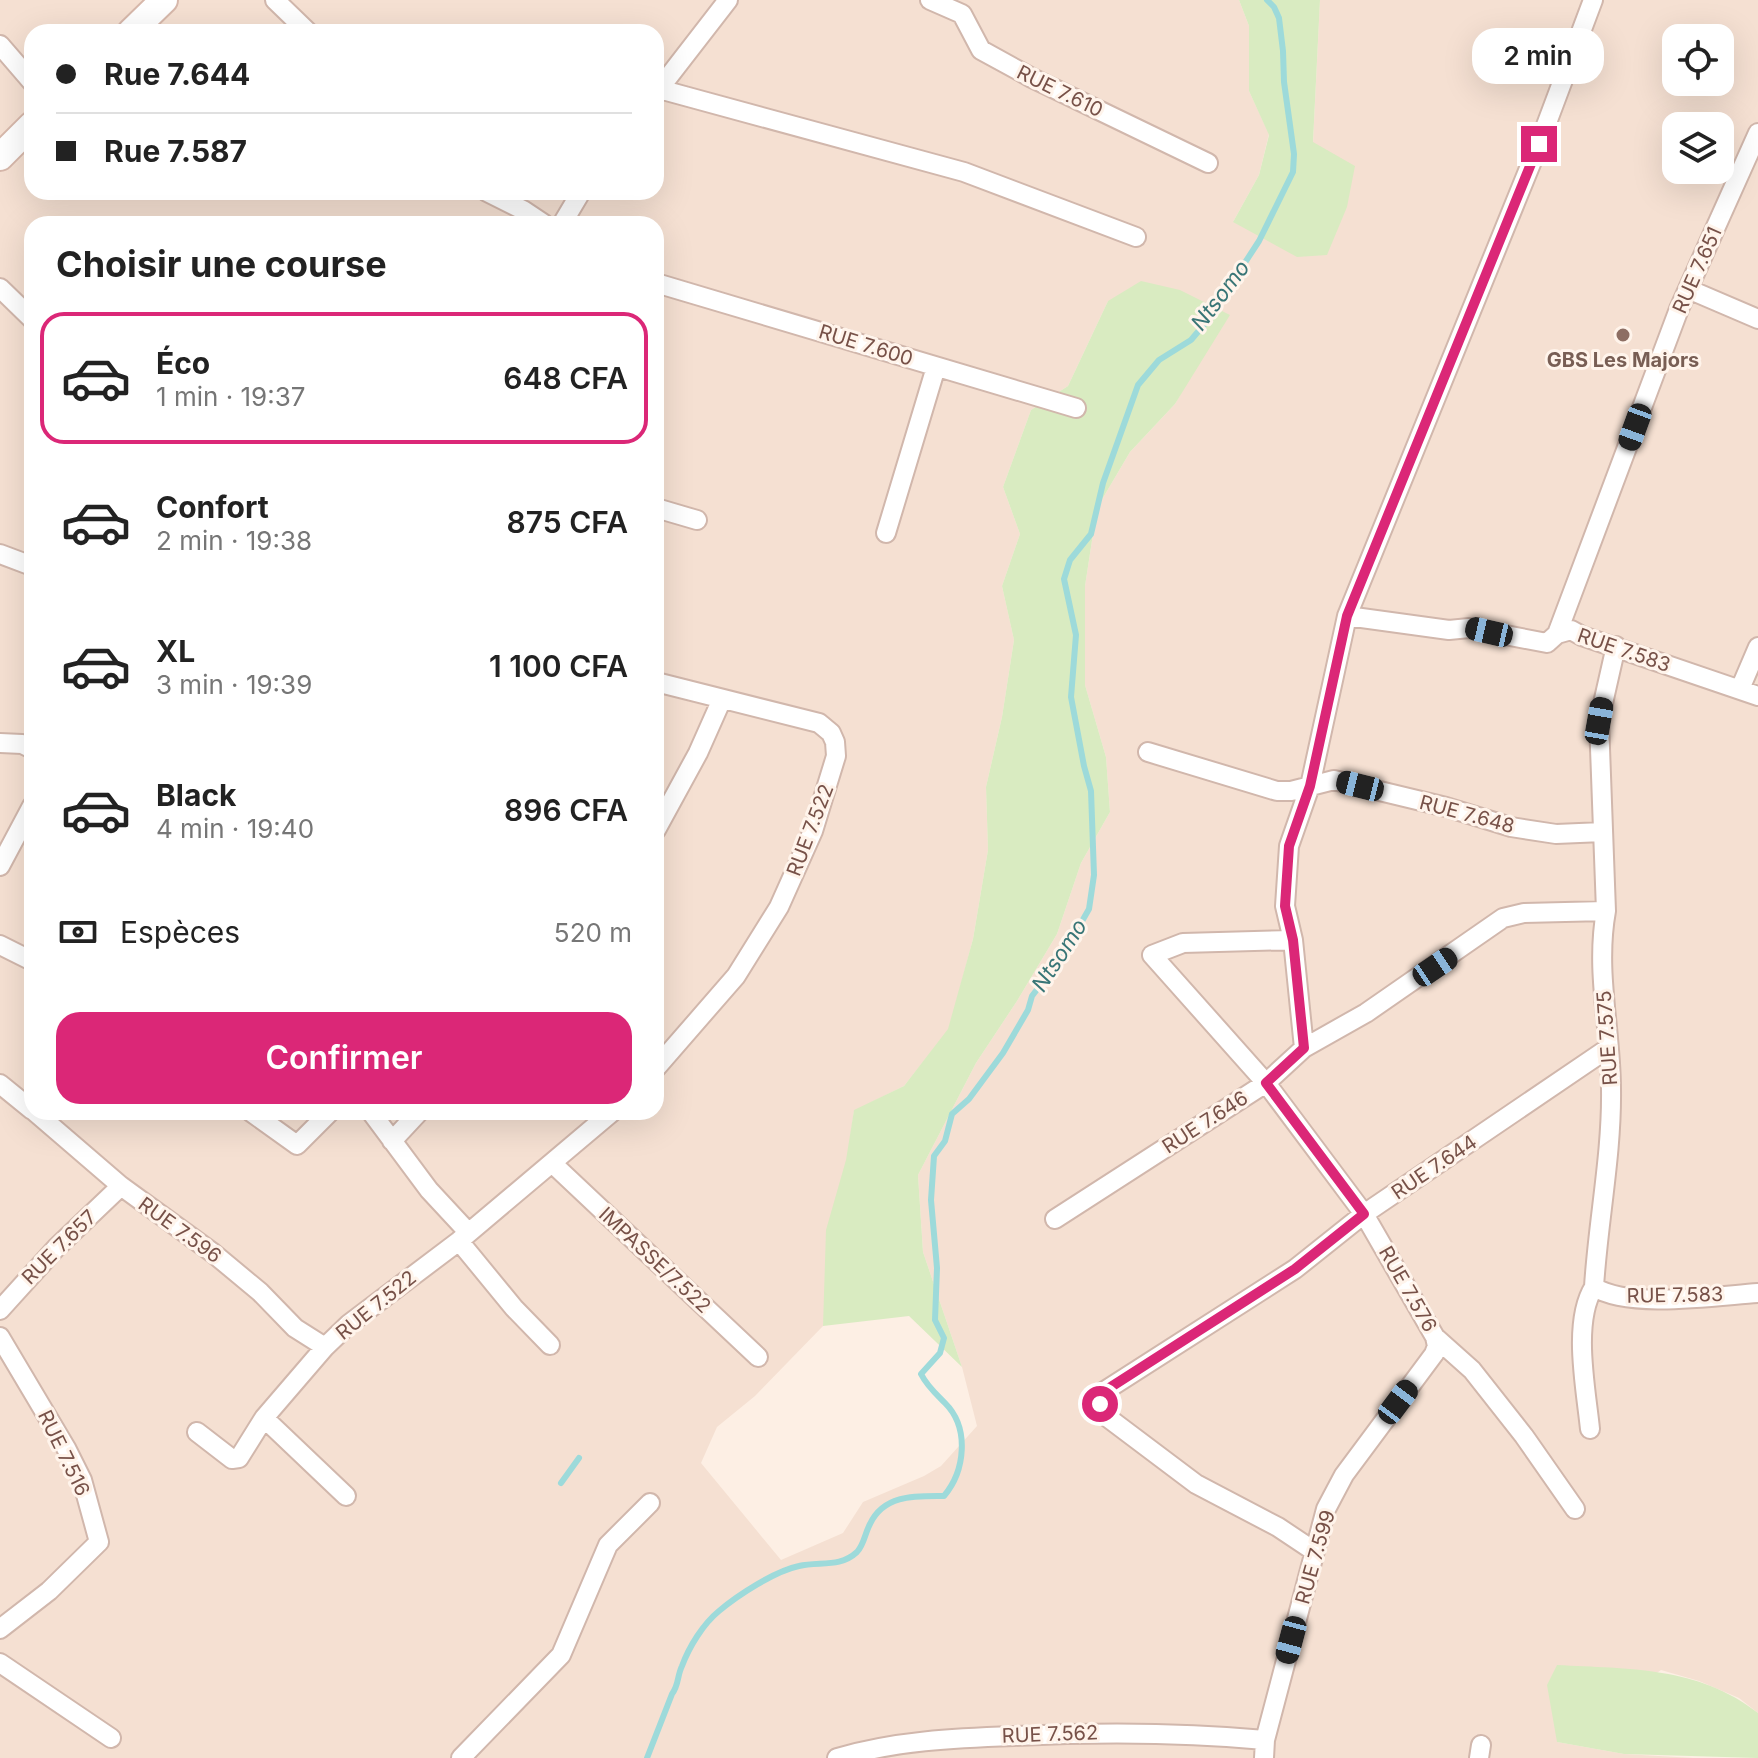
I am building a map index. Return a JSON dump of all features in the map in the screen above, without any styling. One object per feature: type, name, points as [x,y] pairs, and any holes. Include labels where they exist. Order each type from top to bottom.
[{"type":"main road","points":[[139,24],[164,0]]},
{"type":"main road","points":[[0,157],[24,133]]},
{"type":"street","points":[[275,0],[300,24]]},
{"type":"street","points":[[664,83],[728,0]]},
{"type":"street","name":"RUE 7.610","points":[[930,0],[962,14],[981,50],[1208,163]]},
{"type":"street","points":[[1304,1048],[1293,940],[1285,906],[1289,846],[1310,786],[1347,616],[1539,144],[1593,0]]},
{"type":"street","points":[[0,45],[24,73]]},
{"type":"street","points":[[664,93],[964,172],[1136,237]]},
{"type":"street","name":"RUE 7.651","points":[[1557,634],[1688,289],[1758,133]]},
{"type":"street","points":[[503,200],[532,216]]},
{"type":"street","name":"RUE 7.600","points":[[664,285],[1076,408]]},
{"type":"street","points":[[0,288],[24,311]]},
{"type":"street","points":[[1688,289],[1758,319]]},
{"type":"street","points":[[886,533],[936,367]]},
{"type":"street","points":[[664,510],[697,520]]},
{"type":"street","points":[[0,554],[24,563]]},
{"type":"street","name":"RUE 7.583","points":[[1347,616],[1449,630],[1469,628],[1547,643],[1557,634],[1571,630],[1758,696]]},
{"type":"street","name":"RUE 7.575","points":[[1590,1429],[1582,1332],[1586,1300],[1594,1287],[1611,1089],[1601,936],[1606,911],[1599,721],[1616,646]]},
{"type":"street","points":[[1740,689],[1758,647]]},
{"type":"street","name":"RUE 7.522","points":[[664,684],[819,723],[831,733],[836,756],[813,831],[779,907],[736,976],[664,1059]]},
{"type":"street","points":[[664,815],[698,753],[722,699]]},
{"type":"street","points":[[0,743],[24,745]]},
{"type":"street","name":"RUE 7.648","points":[[1148,752],[1277,791],[1291,791],[1334,780],[1446,807],[1511,827],[1556,834],[1603,832]]},
{"type":"street","points":[[0,866],[24,821]]},
{"type":"street","name":"RUE 7.646","points":[[1055,1219],[1266,1083],[1304,1048],[1366,1013],[1503,918],[1524,913],[1606,911]]},
{"type":"street","name":"RUE 7.576","points":[[1293,940],[1183,943],[1152,955],[1266,1083],[1364,1214],[1435,1337],[1472,1370],[1524,1436],[1575,1509]]},
{"type":"street","points":[[0,945],[24,957]]},
{"type":"street","name":"RUE 7.644","points":[[1314,1551],[1278,1527],[1196,1484],[1151,1451],[1103,1414],[1100,1404],[1103,1392],[1295,1269],[1364,1214],[1607,1049]]},
{"type":"street","name":"RUE 7.596","points":[[0,1084],[24,1103]]},
{"type":"street","name":"RUE 7.596","points":[[44,1120],[121,1186],[213,1253],[260,1292],[295,1328],[325,1347]]},
{"type":"street","points":[[262,1120],[297,1145],[322,1120]]},
{"type":"street","points":[[377,1120],[514,1308],[550,1345]]},
{"type":"street","points":[[392,1141],[412,1120]]},
{"type":"street","name":"RUE 7.522","points":[[197,1432],[232,1459],[239,1458],[264,1418],[349,1324],[463,1237],[603,1120]]},
{"type":"street","name":"IMPASSE/7.522","points":[[552,1163],[758,1357]]},
{"type":"street","name":"RUE 7.657","points":[[0,1310],[56,1248],[121,1186]]},
{"type":"street","name":"RUE 7.583","points":[[1594,1287],[1607,1295],[1630,1298],[1758,1293]]},
{"type":"street","name":"RUE 7.516","points":[[0,1337],[82,1480],[99,1542],[49,1591],[0,1629]]},
{"type":"street","name":"RUE 7.599","points":[[1265,1749],[1326,1509],[1344,1475],[1434,1354],[1437,1346],[1435,1337]]},
{"type":"street","points":[[264,1418],[346,1496]]},
{"type":"street","points":[[461,1758],[561,1655],[608,1545],[650,1503]]},
{"type":"street","points":[[0,1663],[111,1738]]},
{"type":"street","name":"RUE 7.562","points":[[837,1758],[974,1737],[1112,1732],[1200,1734],[1265,1749]]},
{"type":"shaded area","points":[[0,0],[1239,0],[1249,26],[1249,91],[1269,134],[1259,175],[1233,222],[1313,143],[1320,0],[1758,0],[1758,1713],[1739,1698],[1699,1681],[1661,1670],[1557,1742],[1624,1754],[1694,1758],[0,1758]],"holes":[[[1108,301],[1194,371],[1175,404],[1130,452],[1097,508],[1085,586],[1085,685],[1106,757],[1110,812],[1081,863],[1057,934],[976,1063],[918,1175],[923,1252],[962,1367],[977,1426],[941,1466],[863,1502],[843,1533],[781,1560],[701,1463],[717,1427],[755,1396],[823,1326],[854,1111],[904,1086],[949,1029],[973,939],[988,850],[986,787],[1002,717],[1014,640],[1002,586],[1020,534],[1003,487],[1031,410],[1068,386]]]},
{"type":"green space","points":[[1239,0],[1320,0],[1313,142],[1355,166],[1347,207],[1327,255],[1297,257],[1233,222],[1259,175],[1269,135],[1249,91],[1249,26]]},
{"type":"green space","points":[[1141,281],[1180,290],[1230,315],[1175,404],[1130,452],[1097,508],[1085,586],[1085,685],[1106,757],[1110,812],[1081,863],[1057,934],[976,1063],[918,1175],[923,1252],[962,1367],[909,1316],[823,1326],[826,1230],[846,1160],[854,1110],[904,1086],[948,1029],[973,939],[988,850],[986,787],[1002,717],[1014,640],[1002,586],[1020,534],[1003,487],[1031,410],[1068,386],[1108,301]]},
{"type":"green space","points":[[1557,1665],[1662,1673],[1711,1686],[1758,1713],[1758,1758],[1624,1754],[1557,1742],[1547,1685]]},
{"type":"waterway","name":"Ntsomo","points":[[647,1758],[685,1659],[697,1636],[713,1616],[746,1591],[779,1573],[799,1566],[836,1562],[850,1557],[859,1549],[870,1524],[884,1507],[902,1499],[944,1496],[957,1474],[962,1450],[958,1425],[953,1413],[921,1374],[940,1353],[944,1338],[935,1320],[937,1268],[931,1200],[934,1156],[945,1141],[952,1114],[969,1099],[1003,1053],[1028,1010],[1032,996],[1061,958],[1089,909],[1094,875],[1091,791],[1071,697],[1076,635],[1064,579],[1070,560],[1091,534],[1103,483],[1138,385],[1159,360],[1191,340],[1207,321],[1259,241],[1293,172],[1294,154],[1279,18],[1267,0]]},
{"type":"waterway","points":[[561,1483],[579,1458]]},
{"type":"place","name":"GBS Les Majors","points":[[1623,335]]},
{"type":"route","points":[[1100,1404],[1103,1392],[1295,1269],[1364,1214],[1266,1083],[1304,1048],[1293,940],[1285,906],[1289,846],[1310,786],[1347,616],[1539,144]]}]
